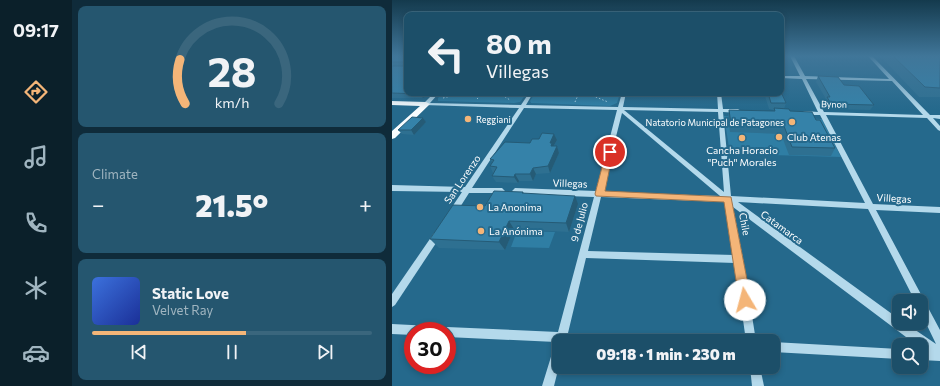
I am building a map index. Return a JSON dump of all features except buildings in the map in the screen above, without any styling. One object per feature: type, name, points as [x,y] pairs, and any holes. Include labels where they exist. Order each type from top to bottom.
[{"type":"main road","points":[[392,103],[426,104]]},
{"type":"main road","points":[[392,136],[426,104]]},
{"type":"street","points":[[802,74],[916,294]]},
{"type":"street","points":[[887,74],[940,129]]},
{"type":"street","points":[[784,77],[893,80]]},
{"type":"street","points":[[426,104],[434,96]]},
{"type":"street","name":"San Lorenzo","points":[[448,218],[468,190],[519,105],[528,96]]},
{"type":"street","name":"9 de Julio","points":[[562,334],[623,96]]},
{"type":"street","name":"Chile","points":[[719,96],[728,199],[739,259],[750,334]]},
{"type":"street","points":[[426,104],[519,105],[744,112]]},
{"type":"street","name":"Catamarca","points":[[620,109],[728,199],[910,333],[940,352]]},
{"type":"street","name":"Bynon","points":[[800,113],[940,116]]},
{"type":"street","name":"Villegas","points":[[392,188],[728,199],[940,210]]},
{"type":"street","points":[[392,302],[440,231]]},
{"type":"street","points":[[583,254],[739,259]]},
{"type":"street","points":[[928,318],[940,341]]},
{"type":"street","points":[[392,329],[404,330]]},
{"type":"street","points":[[456,333],[552,341]]},
{"type":"street","points":[[780,347],[892,354]]},
{"type":"street","points":[[928,355],[940,356]]},
{"type":"street","name":"9 de Julio","points":[[548,386],[552,371]]},
{"type":"street","points":[[756,374],[758,386]]},
{"type":"path","points":[[437,100],[452,96]]},
{"type":"path","points":[[475,102],[480,96]]},
{"type":"path","points":[[504,96],[519,105]]},
{"type":"path","points":[[574,105],[578,96]]},
{"type":"path","points":[[593,96],[608,102]]},
{"type":"shaded area","points":[[440,96],[525,96],[520,102],[514,103],[438,101]]},
{"type":"shaded area","points":[[533,96],[619,96],[617,103],[610,106],[531,103],[530,101]]},
{"type":"shaded area","name":"Club Atenas","points":[[724,116],[822,119],[841,157],[730,154]]},
{"type":"shaded area","points":[[517,231],[555,232],[549,248],[511,247]]},
{"type":"place","name":"Reggiani","points":[[468,119]]},
{"type":"place","name":"Natatorio Municipal de Patagones","points":[[792,122]]},
{"type":"place","name":"Club Atenas","points":[[779,137]]},
{"type":"place","name":"Cancha Horacio \"Puch\" Morales","points":[[742,138]]},
{"type":"place","name":"La Anonima","points":[[480,207]]},
{"type":"place","name":"La Anónima","points":[[481,231]]},
{"type":"route","points":[[610,152],[599,194],[728,199],[745,300]]}]
